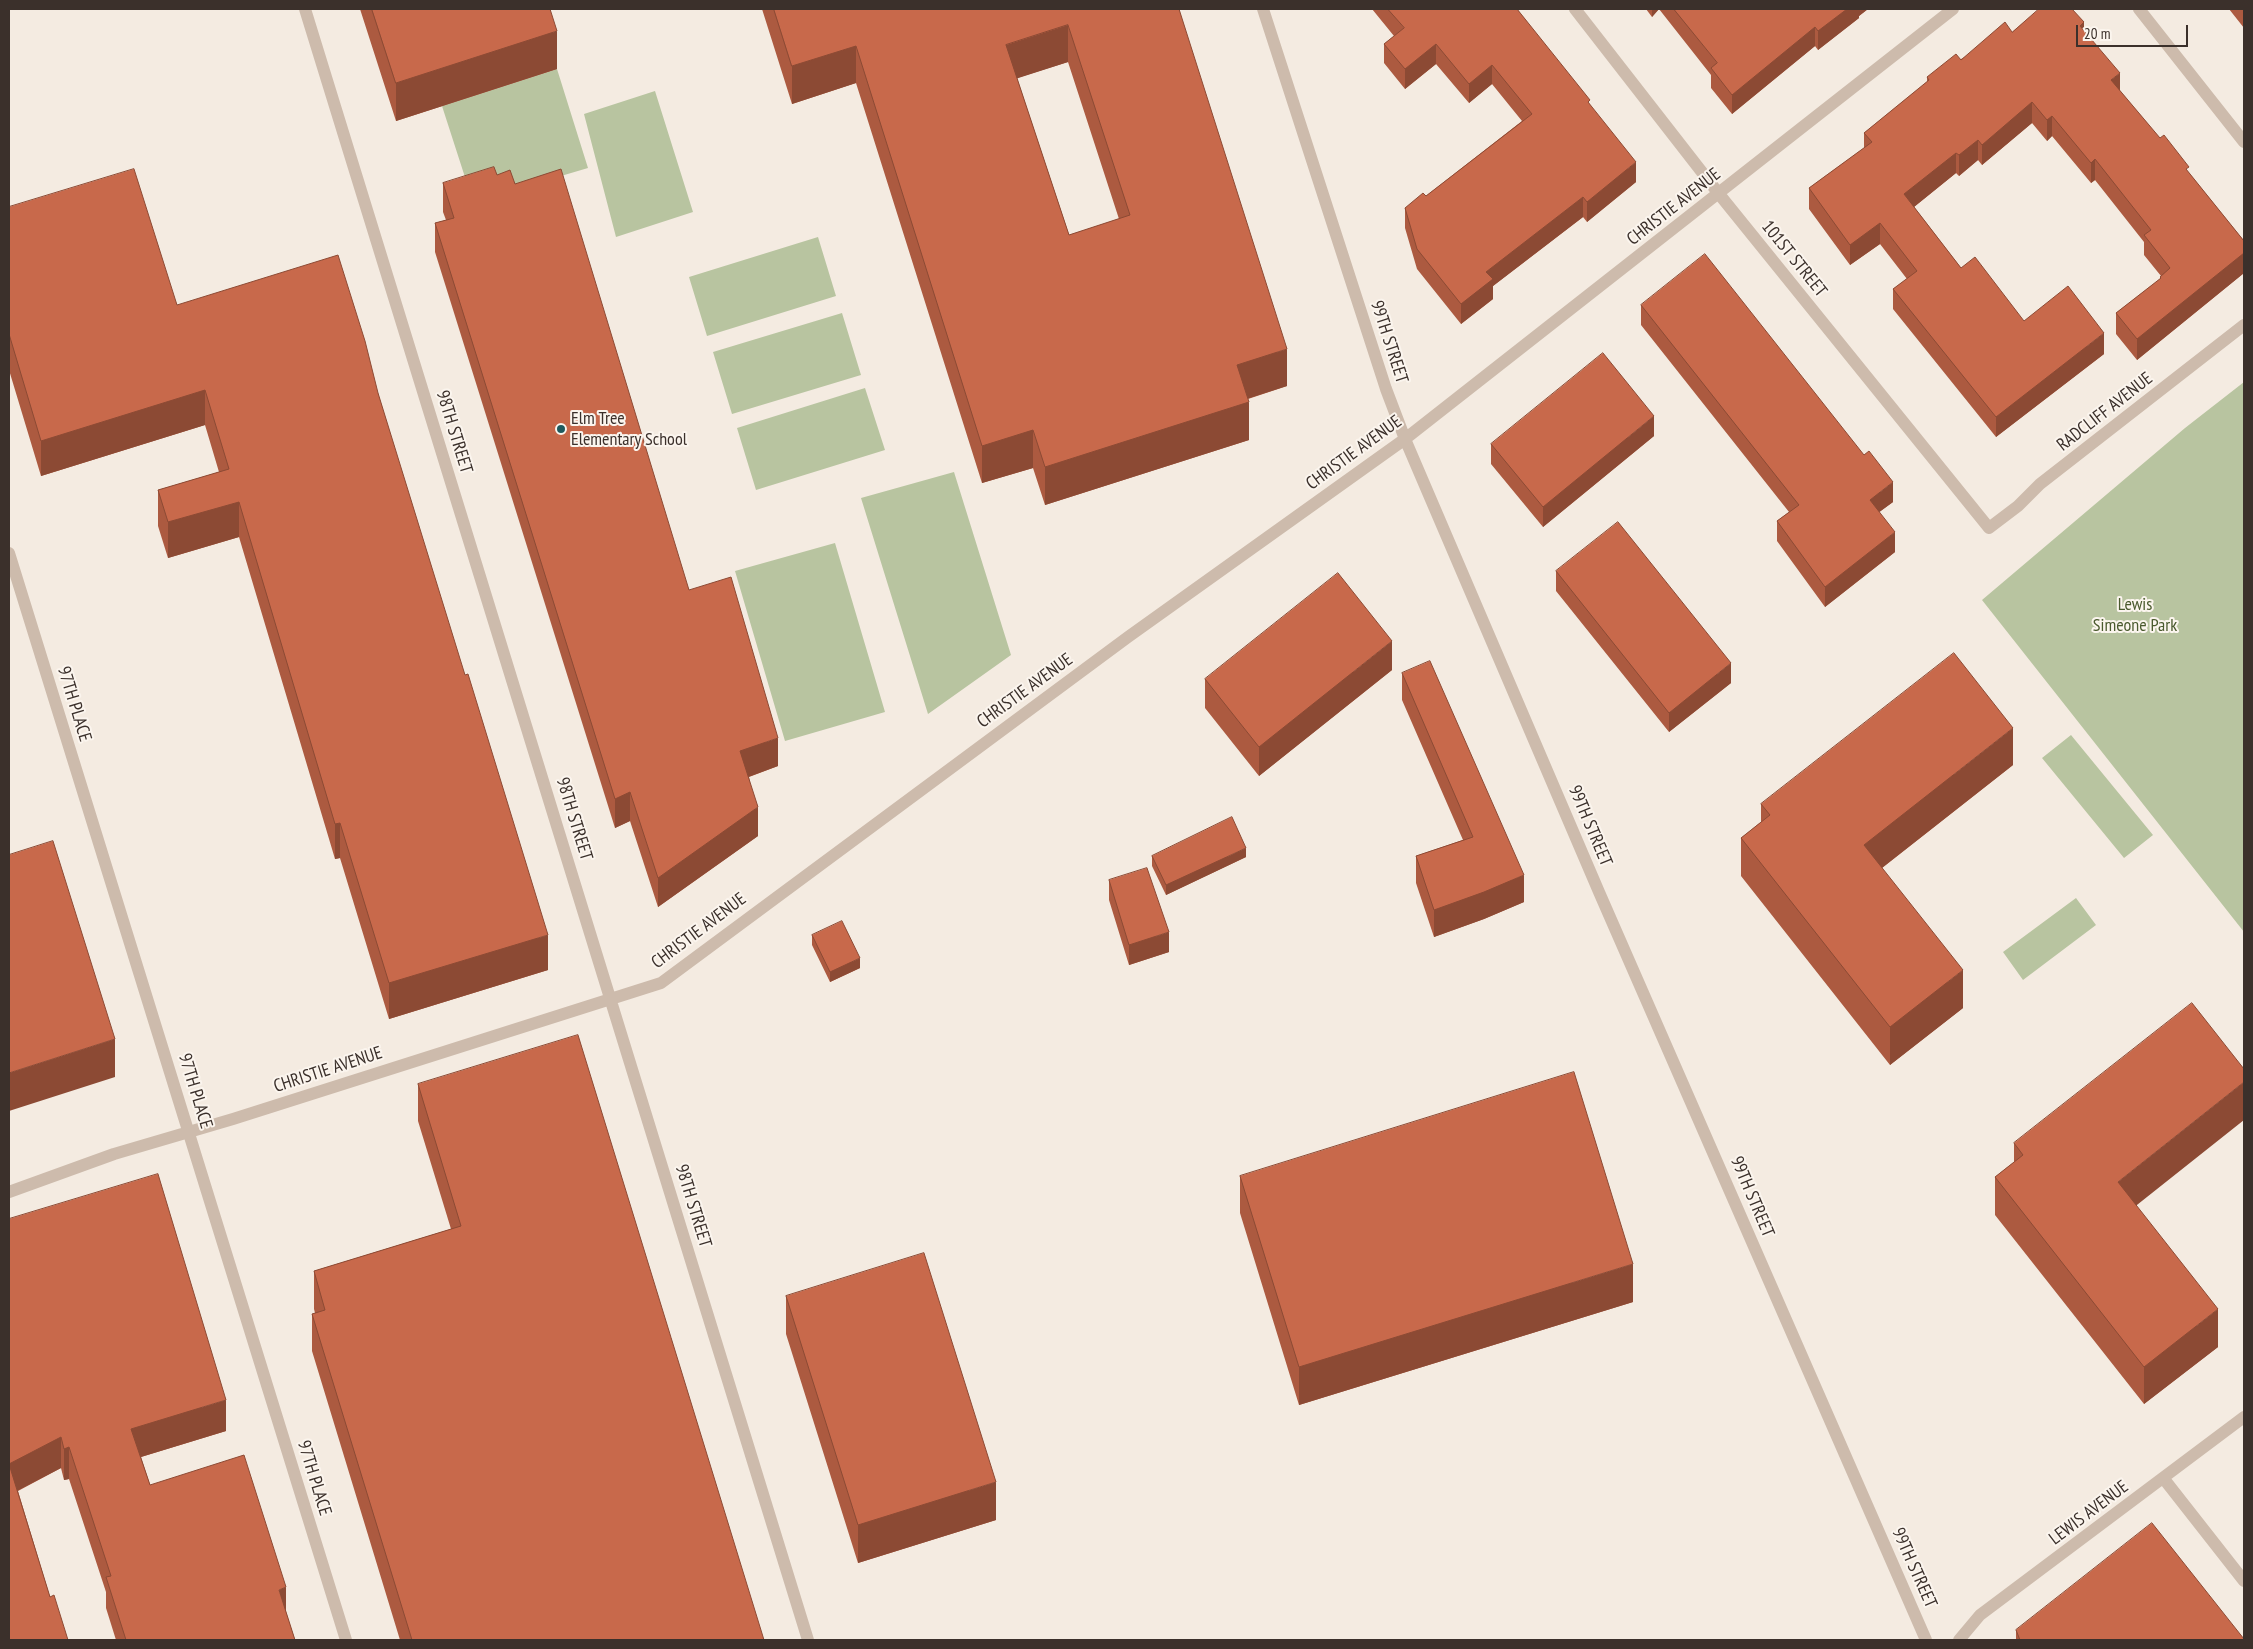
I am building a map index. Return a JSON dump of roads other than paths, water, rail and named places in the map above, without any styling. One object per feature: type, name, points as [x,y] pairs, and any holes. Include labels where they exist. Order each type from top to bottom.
[{"type":"street","name":"98TH STREET","points":[[305,9],[808,1640]]},
{"type":"street","name":"99TH STREET","points":[[1262,9],[1386,389],[1405,439],[1587,864],[1926,1640]]},
{"type":"street","name":"101ST STREET","points":[[1575,9],[1719,194],[1989,528]]},
{"type":"street","name":"CHRISTIE AVENUE","points":[[9,1192],[114,1154],[660,983],[1128,637],[1405,439],[1953,9]]},
{"type":"street","points":[[2139,9],[2244,142]]},
{"type":"street","name":"RADCLIFF AVENUE","points":[[1989,528],[2018,506],[2040,484],[2244,325]]},
{"type":"street","name":"97TH PLACE","points":[[9,553],[346,1640]]},
{"type":"street","name":"LEWIS AVENUE","points":[[1959,1640],[1980,1615],[2164,1479],[2244,1417]]},
{"type":"street","points":[[2164,1479],[2244,1581]]},
{"type":"place","name":"Elm Tree Elementary School","points":[[561,429]]},
{"type":"park label","name":"Lewis Simeone Park","points":[[2135,615]]}]
